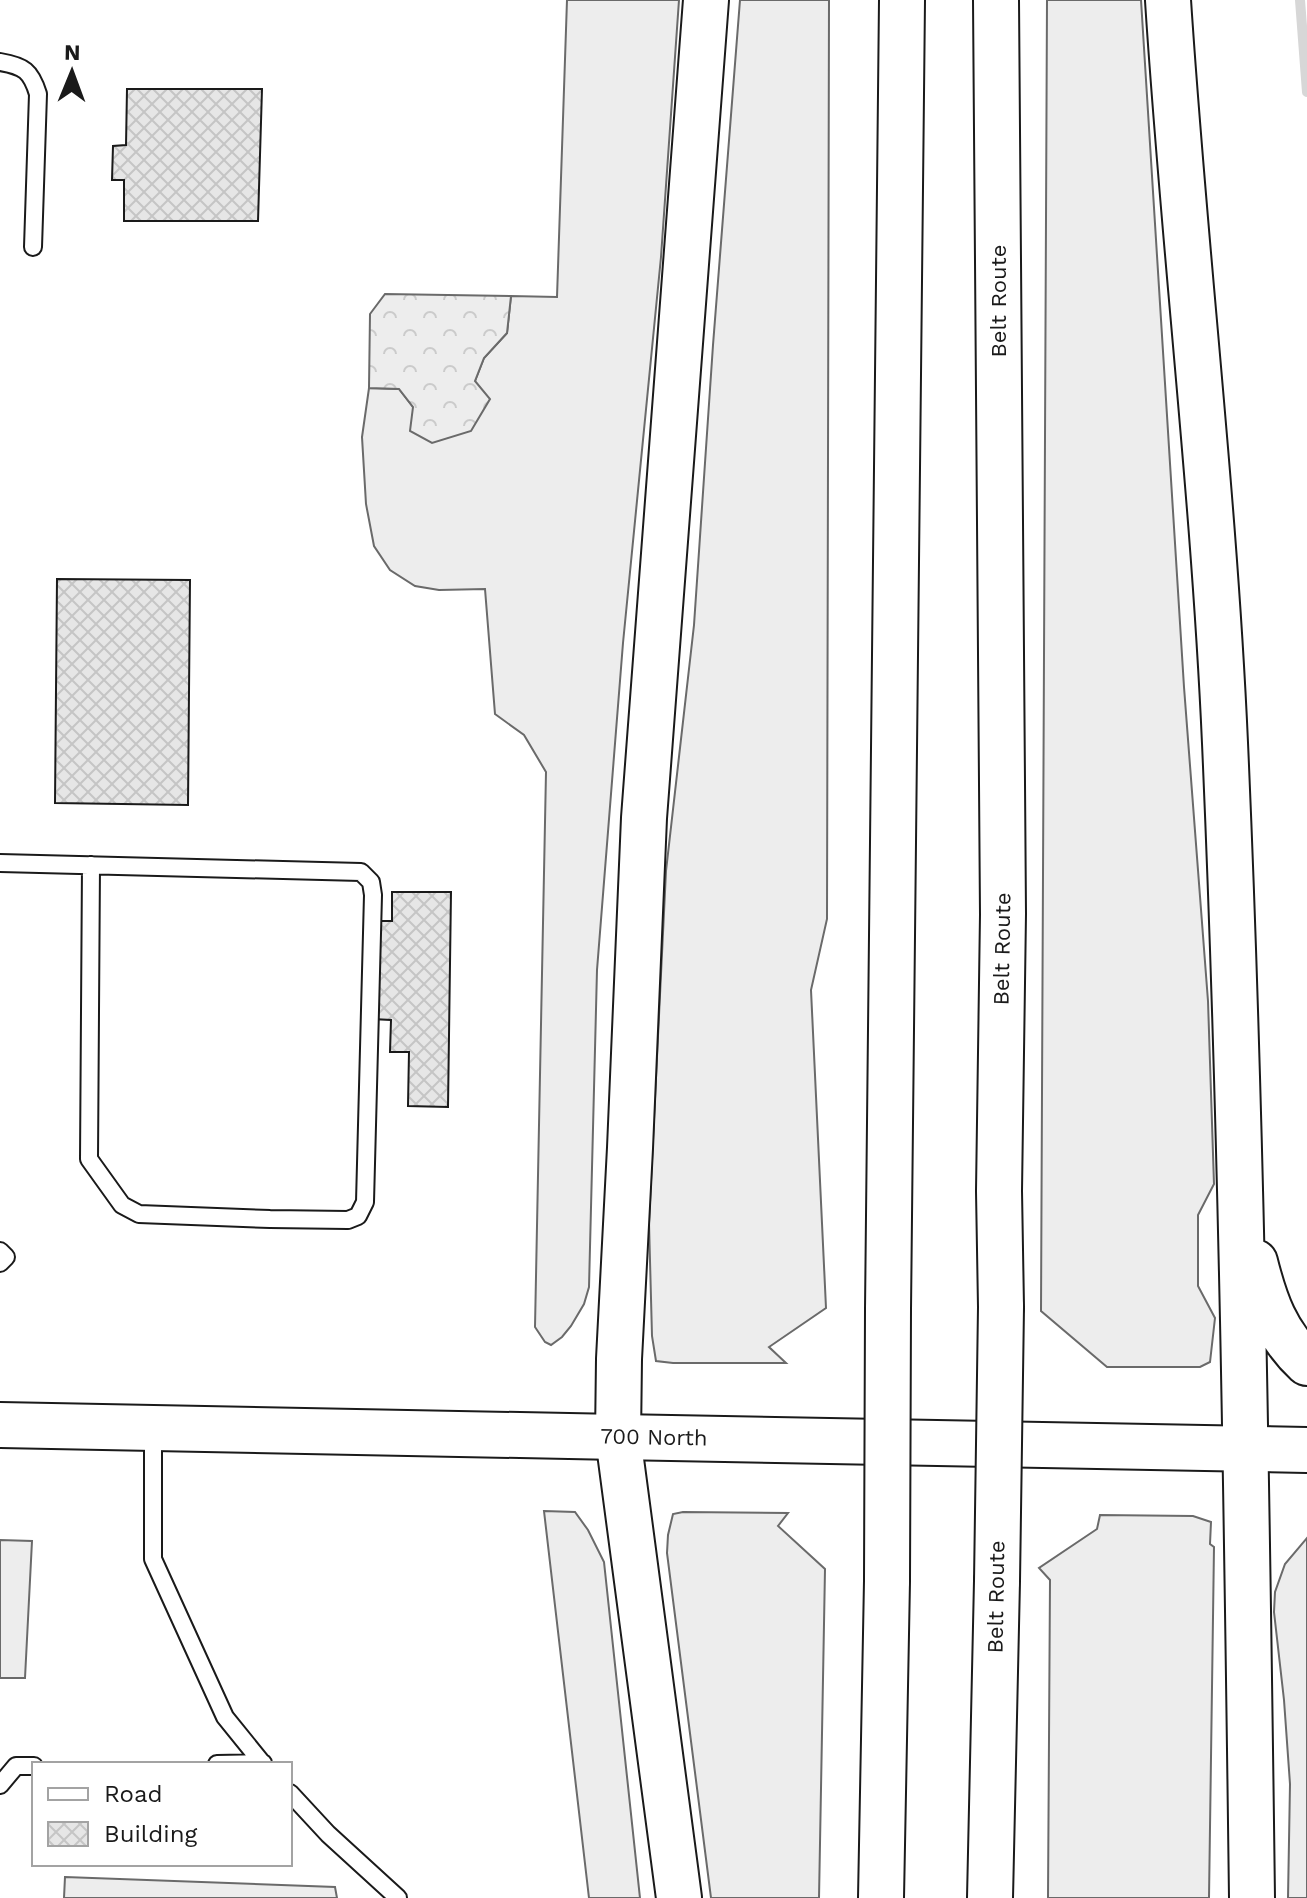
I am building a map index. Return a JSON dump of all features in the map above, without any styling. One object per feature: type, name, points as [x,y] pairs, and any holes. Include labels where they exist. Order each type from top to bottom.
[{"type":"main road","points":[[679,1898],[618,1437],[619,1359],[644,818],[706,0]]},
{"type":"main road","points":[[881,1898],[887,1581],[902,0]]},
{"type":"main road","name":"Belt Route","points":[[990,1898],[1001,1307],[999,1191],[1003,899],[996,0]]},
{"type":"main road","points":[[1168,0],[1225,740],[1246,1449],[1252,1898]]},
{"type":"main road","points":[[1240,1209],[1261,1287],[1276,1326],[1307,1363]]},
{"type":"main road","name":"700 North","points":[[0,1425],[1307,1450]]},
{"type":"lane","points":[[0,62],[27,71],[38,94],[33,247]]},
{"type":"lane","points":[[0,863],[91,865],[361,872],[371,882],[373,895],[365,1202],[358,1216],[348,1220],[139,1214],[122,1205],[89,1159],[91,865]]},
{"type":"lane","points":[[0,1251],[6,1257],[0,1263]]},
{"type":"lane","points":[[153,1428],[153,1559],[225,1717],[261,1762]]},
{"type":"lane","points":[[0,1785],[16,1766],[32,1766]]},
{"type":"lane","points":[[292,1795],[328,1834],[398,1898]]},
{"type":"shaded area","points":[[567,0],[679,0],[661,257],[623,643],[597,970],[589,1287],[584,1304],[571,1326],[551,1345],[545,1342],[535,1327],[546,772],[524,735],[495,714],[485,589],[439,590],[415,586],[390,570],[374,546],[366,504],[362,437],[369,388],[399,389],[413,407],[475,381],[484,358],[507,333],[511,296],[557,297]]},
{"type":"shaded area","points":[[740,0],[829,0],[827,919],[811,990],[826,1308],[769,1347],[786,1363],[673,1363],[656,1361],[652,1336],[649,1223],[666,871],[694,625]]},
{"type":"shaded area","points":[[1047,0],[1141,0],[1184,687],[1208,1001],[1214,1184],[1198,1215],[1198,1286],[1215,1318],[1210,1362],[1200,1367],[1107,1367],[1041,1311]]},
{"type":"shaded area","points":[[544,1511],[575,1512],[604,1562],[640,1898],[589,1898]]},
{"type":"shaded area","points":[[788,1513],[778,1526],[825,1569],[819,1898],[711,1898],[667,1553],[673,1514]]},
{"type":"shaded area","points":[[1100,1515],[1193,1516],[1211,1522],[1210,1544],[1214,1547],[1209,1898],[1048,1898],[1050,1580],[1039,1568],[1097,1529]]},
{"type":"shaded area","points":[[1307,1538],[1307,1898],[1288,1898],[1290,1784],[1274,1612],[1275,1592],[1285,1564]]},
{"type":"shaded area","points":[[0,1540],[32,1541],[25,1678],[0,1678]]},
{"type":"shaded area","points":[[65,1877],[335,1887],[337,1898],[64,1898]]},
{"type":"green space","points":[[385,294],[511,296],[507,333],[484,358],[475,381],[490,399],[471,431],[432,443],[410,431],[413,407],[399,389],[369,388],[370,314]]},
{"type":"building","points":[[127,89],[262,89],[258,221],[124,221],[124,180],[112,180],[113,146],[126,145]]},
{"type":"building","points":[[57,579],[190,580],[188,805],[55,803]]},
{"type":"building","points":[[392,892],[451,892],[448,1107],[408,1106],[409,1052],[390,1052],[391,1020],[372,1019],[374,921],[392,921]]},
{"type":"waterway","points":[[1300,0],[1307,92]]}]
